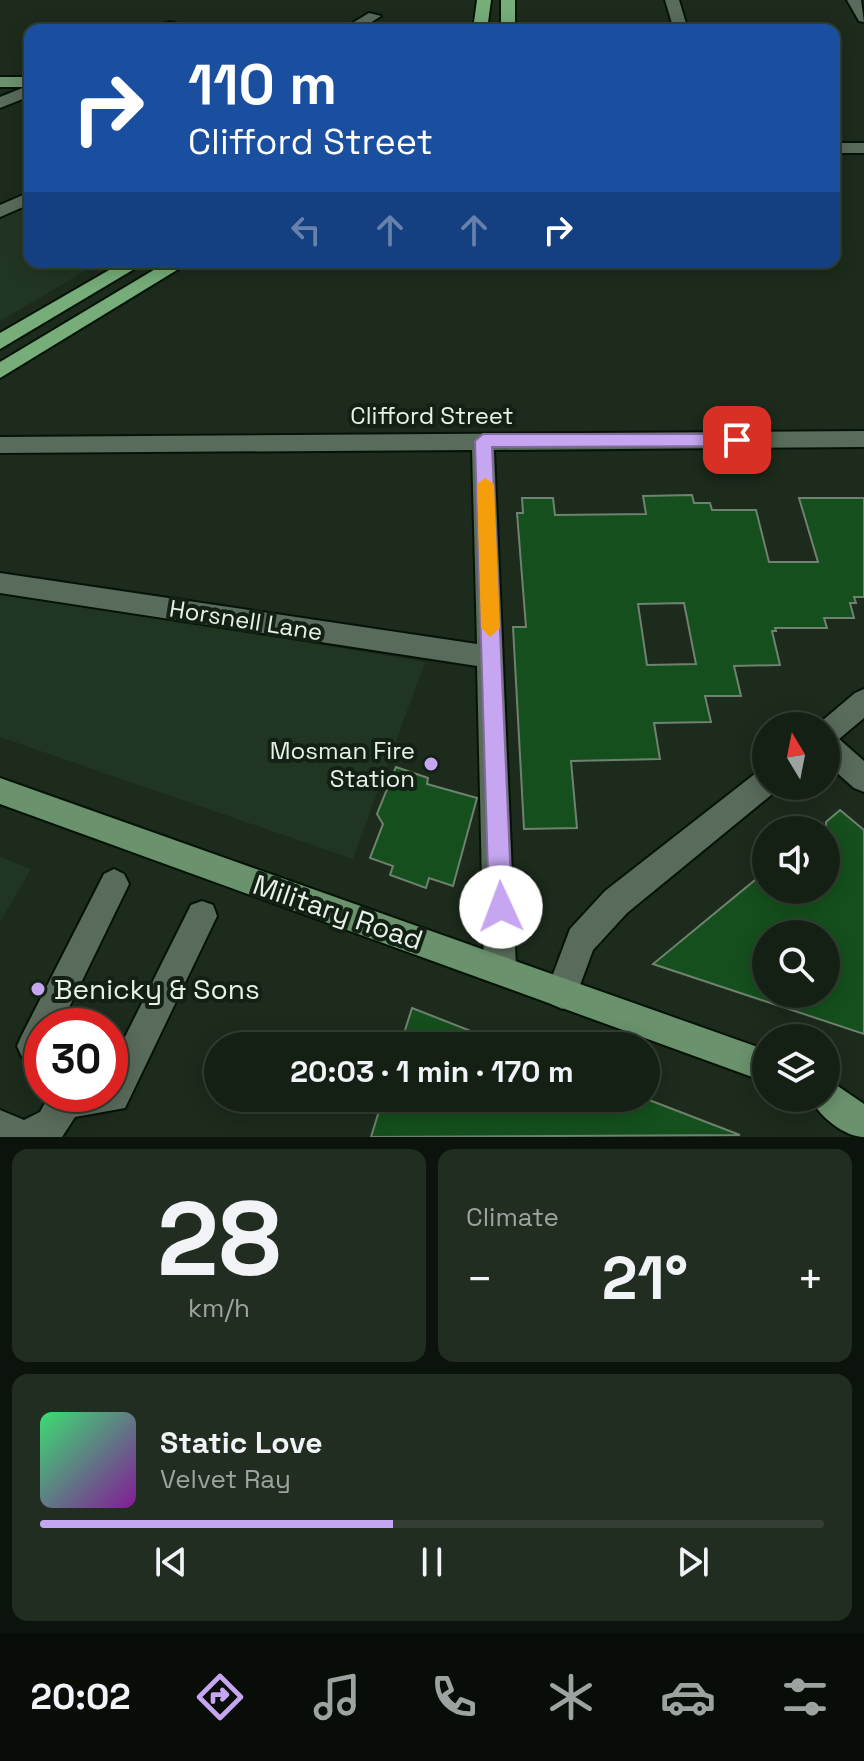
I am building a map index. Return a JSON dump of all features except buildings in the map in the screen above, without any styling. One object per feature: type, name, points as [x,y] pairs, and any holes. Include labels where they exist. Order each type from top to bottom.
[{"type":"highway","points":[[481,24],[484,0]]},
{"type":"highway","points":[[508,0],[508,24]]},
{"type":"highway","points":[[0,342],[127,268]]},
{"type":"highway","points":[[0,371],[171,268]]},
{"type":"main road","points":[[0,82],[24,82]]},
{"type":"main road","name":"Military Road","points":[[0,791],[752,1061]]},
{"type":"main road","points":[[840,1109],[858,1128]]},
{"type":"street","points":[[672,0],[679,24]]},
{"type":"street","points":[[854,0],[864,18]]},
{"type":"street","points":[[359,24],[374,16]]},
{"type":"street","points":[[0,103],[24,93]]},
{"type":"street","points":[[840,148],[864,148]]},
{"type":"street","points":[[0,212],[24,200]]},
{"type":"street","name":"Clifford Street","points":[[0,445],[864,439]]},
{"type":"street","points":[[483,441],[500,968]]},
{"type":"street","name":"Horsnell Lane","points":[[0,583],[491,657]]},
{"type":"street","points":[[840,722],[864,701]]},
{"type":"street","points":[[840,758],[864,779]]},
{"type":"street","points":[[562,993],[581,940],[616,902],[752,793]]},
{"type":"street","points":[[52,1008],[114,884]]},
{"type":"street","points":[[0,1127],[25,1137],[52,1124],[65,1101],[113,1096],[202,916]]},
{"type":"shaded area","points":[[24,191],[24,268],[90,268],[0,321],[0,203]]},
{"type":"shaded area","points":[[0,592],[425,662],[353,859],[0,737]]},
{"type":"shaded area","points":[[0,857],[31,869],[0,922]]},
{"type":"slow traffic","points":[[485,484],[490,628]]},
{"type":"place","name":"Mosman Fire Station","points":[[431,764]]},
{"type":"place","name":"Benicky & Sons","points":[[38,989]]},
{"type":"route","points":[[501,907],[483,441],[737,440]]}]
